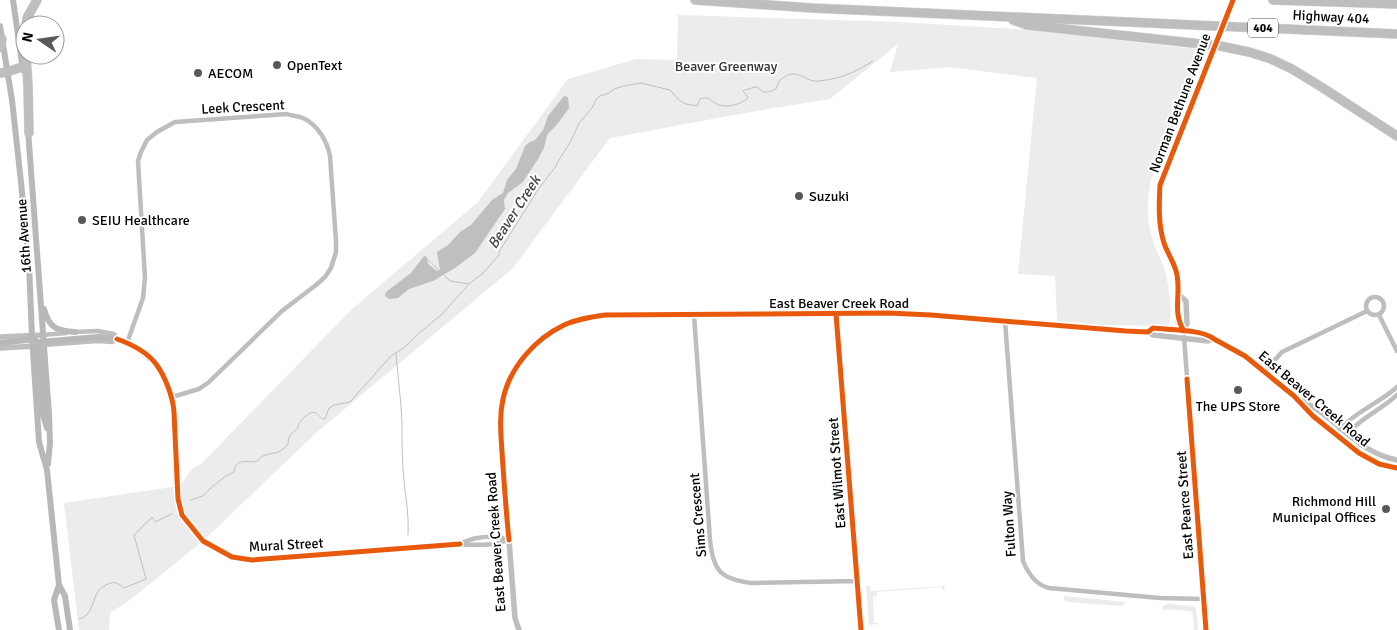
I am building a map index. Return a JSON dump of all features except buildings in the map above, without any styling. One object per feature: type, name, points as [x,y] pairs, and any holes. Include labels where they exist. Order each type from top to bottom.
[{"type":"highway","points":[[29,15],[37,0]]},
{"type":"highway","name":"Highway 404","points":[[695,0],[804,8],[1395,34]]},
{"type":"highway","name":"Highway 404","points":[[1274,0],[1397,4]]},
{"type":"highway","points":[[1006,17],[1027,25],[1210,45],[1249,52],[1271,59],[1292,69],[1397,136]]},
{"type":"highway","points":[[27,65],[29,133]]},
{"type":"highway","points":[[3,72],[22,67]]},
{"type":"main road","name":"16th Avenue","points":[[13,0],[29,133],[40,291],[37,341],[40,442],[47,470],[59,585],[65,596],[70,630]]},
{"type":"main road","name":"16th Avenue","points":[[0,26],[3,72],[15,128],[37,341],[50,436],[47,470]]},
{"type":"main road","points":[[40,291],[45,314],[51,325],[61,331],[75,332]]},
{"type":"main road","points":[[0,342],[100,337],[117,339]]},
{"type":"main road","name":"16th Avenue","points":[[59,585],[54,600],[59,630]]},
{"type":"street","name":"Norman Bethune Avenue","points":[[1184,331],[1178,322],[1177,302],[1179,295],[1177,275],[1163,242],[1159,210],[1160,185],[1232,0]]},
{"type":"street","name":"Leek Crescent","points":[[127,343],[143,298],[145,278],[138,161],[148,140],[174,122],[287,114],[304,119],[318,130],[329,148],[330,156],[336,241],[336,252],[331,268],[325,277],[282,311],[209,382],[199,389],[172,397]]},
{"type":"street","points":[[1372,298],[1382,300],[1383,311],[1379,315],[1370,314],[1367,310],[1368,301],[1372,298]]},
{"type":"street","points":[[1264,372],[1282,352],[1367,310]]},
{"type":"street","name":"East Wilmot Street","points":[[836,314],[845,465],[861,630]]},
{"type":"street","name":"East Beaver Creek Road","points":[[518,630],[515,618],[504,478],[501,421],[503,399],[513,373],[520,362],[534,346],[553,331],[565,325],[584,318],[605,315],[915,314],[1148,332],[1153,335],[1208,341],[1214,339]]},
{"type":"street","name":"Sims Crescent","points":[[694,315],[710,540],[716,566],[726,577],[751,583],[857,581]]},
{"type":"street","points":[[1379,315],[1397,351]]},
{"type":"street","name":"Fulton Way","points":[[1005,321],[1023,561],[1029,573],[1044,587],[1049,588],[1168,598],[1204,599]]},
{"type":"street","name":"East Beaver Creek Road","points":[[1148,332],[1153,328],[1196,332],[1210,336],[1236,350],[1294,396],[1313,416],[1359,454],[1372,461],[1397,468]]},
{"type":"street","name":"Mural Street","points":[[37,341],[75,332],[98,331],[114,334],[117,339],[127,343],[156,364],[172,397],[178,499],[182,515],[203,541],[232,556],[252,560],[460,544],[474,538],[497,536],[509,540]]},
{"type":"street","name":"East Pearce Street","points":[[1184,331],[1206,630]]},
{"type":"street","points":[[0,338],[37,341]]},
{"type":"street","points":[[0,348],[37,341]]},
{"type":"street","points":[[1335,435],[1351,418],[1381,400],[1397,387]]},
{"type":"street","points":[[1341,440],[1358,423],[1397,395]]},
{"type":"street","name":"East Beaver Creek Road","points":[[1294,396],[1318,410],[1346,434],[1372,452],[1397,460]]},
{"type":"street","name":"East Beaver Creek Road","points":[[512,630],[515,618]]},
{"type":"green space","name":"Beaver Greenway","points":[[678,15],[901,22],[1031,30],[1204,50],[1151,180],[1149,192],[1149,224],[1153,241],[1165,271],[1169,290],[1171,308],[1169,324],[1163,326],[1102,325],[1057,321],[1055,276],[1018,274],[1037,78],[949,67],[890,72],[898,44],[830,99],[610,138],[513,268],[316,433],[203,541],[130,600],[110,613],[109,630],[79,630],[64,503],[179,486],[191,470],[201,464],[351,310],[478,202],[568,79],[636,59],[677,60]]},
{"type":"green space","points":[[866,586],[870,586],[871,591],[944,586],[945,591],[943,591],[942,587],[877,592],[877,596],[873,597],[874,623],[879,623],[869,625]]},
{"type":"green space","points":[[1064,596],[1125,603],[1121,606],[1068,602],[1064,600]]},
{"type":"green space","points":[[1168,604],[1196,607],[1198,630],[1194,630],[1191,611],[1165,609],[1164,612],[1163,606]]},
{"type":"shaded area","points":[[564,96],[568,97],[569,108],[547,135],[544,148],[523,182],[508,193],[504,200],[505,209],[475,253],[433,281],[409,289],[398,298],[389,299],[385,296],[386,292],[411,273],[424,256],[427,257],[428,264],[437,271],[440,270],[437,252],[471,225],[492,200],[503,193],[507,180],[516,169],[525,146],[535,140],[543,130],[548,116]]},
{"type":"waterway","name":"Beaver Creek","points":[[190,500],[203,496],[217,482],[234,472],[235,467],[240,462],[254,462],[263,456],[281,450],[288,444],[291,435],[298,428],[304,417],[310,413],[316,413],[322,419],[325,419],[329,408],[334,405],[350,402],[391,356],[405,347],[441,315],[499,255],[499,252],[539,188],[556,166],[579,123],[600,96],[623,86],[641,83],[670,90],[679,100],[686,104],[697,106],[700,99],[708,98],[716,104],[730,106],[747,99],[748,97],[743,91],[755,87],[764,92],[771,91],[776,89],[779,81],[791,74],[802,76],[812,81],[822,81],[845,75],[873,61]]},
{"type":"waterway","points":[[427,259],[439,270]]},
{"type":"waterway","points":[[443,274],[450,281],[469,284]]},
{"type":"waterway","points":[[396,354],[402,414],[403,467],[408,514],[408,535]]},
{"type":"waterway","name":"Beaver Creek","points":[[79,619],[90,611],[99,590],[106,585],[115,583],[124,588],[146,579],[134,535],[151,518],[155,522],[172,514]]},
{"type":"cycle path","points":[[1184,331],[1178,317],[1178,282],[1175,266],[1164,243],[1161,229],[1160,185],[1233,0]]},
{"type":"cycle path","points":[[509,540],[501,426],[502,406],[506,387],[525,355],[543,338],[569,323],[584,318],[605,315],[888,313],[1126,331],[1148,332],[1153,328],[1202,333],[1245,356],[1294,396],[1313,416],[1359,453],[1379,464],[1397,468]]},
{"type":"cycle path","points":[[836,314],[861,630]]},
{"type":"cycle path","points":[[117,339],[133,346],[148,356],[156,364],[165,381],[174,412],[178,499],[182,515],[203,541],[232,557],[252,560],[460,544]]},
{"type":"cycle path","points":[[1187,379],[1206,630]]},
{"type":"place","name":"OpenText","points":[[277,65]]},
{"type":"place","name":"AECOM","points":[[198,73]]},
{"type":"place","name":"Suzuki","points":[[799,196]]},
{"type":"place","name":"SEIU Healthcare","points":[[82,220]]},
{"type":"place","name":"The UPS Store","points":[[1238,390]]},
{"type":"place","name":"Richmond Hill Municipal Offices","points":[[1386,509]]}]
